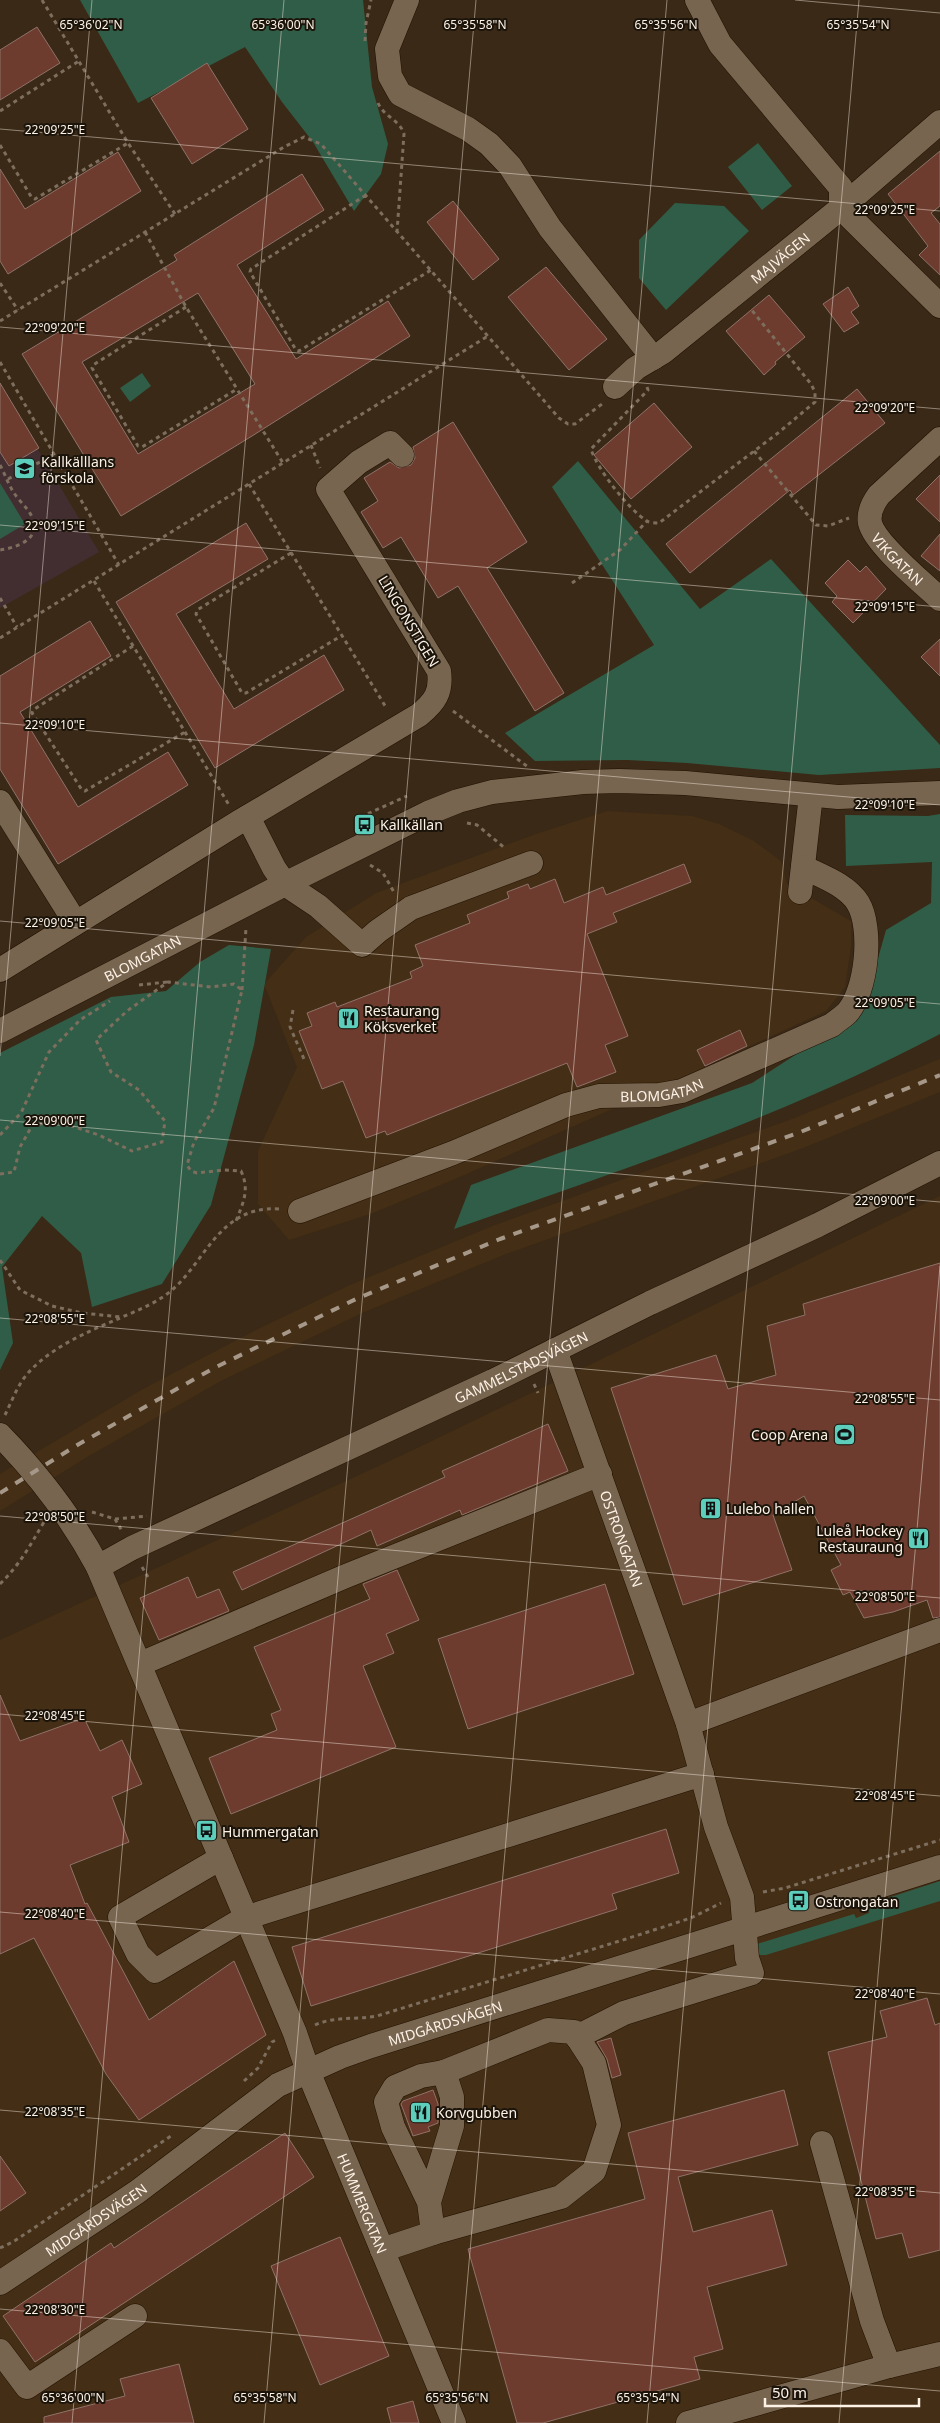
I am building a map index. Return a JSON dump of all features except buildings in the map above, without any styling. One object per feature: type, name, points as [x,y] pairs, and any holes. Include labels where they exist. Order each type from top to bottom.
[{"type":"street","points":[[407,0],[387,49],[390,76],[400,94],[468,129],[489,144],[510,166],[550,228],[653,358]]},
{"type":"street","points":[[697,0],[720,44],[841,188],[841,208],[940,306]]},
{"type":"street","name":"MAJVÄGEN","points":[[615,387],[636,368],[653,358],[841,208],[940,122]]},
{"type":"street","points":[[863,513],[879,495],[940,439]]},
{"type":"street","name":"LINGONSTIGEN","points":[[402,455],[390,443],[359,462],[328,489],[438,671],[440,691],[436,699]]},
{"type":"street","name":"VIKGATAN","points":[[863,513],[870,522],[874,532],[940,599]]},
{"type":"street","points":[[0,970],[239,816],[364,748],[419,715],[436,699]]},
{"type":"street","name":"BLOMGATAN","points":[[0,1032],[285,884],[428,813],[458,801],[514,789],[583,782],[628,781],[685,783],[811,795],[847,796],[940,793]]},
{"type":"street","points":[[800,892],[811,795]]},
{"type":"street","points":[[0,802],[75,922]]},
{"type":"street","points":[[239,816],[285,884],[318,906],[362,945],[378,931],[411,908],[531,864]]},
{"type":"street","name":"BLOMGATAN","points":[[300,1211],[453,1153],[566,1105],[599,1096],[659,1095],[682,1091],[832,1025],[847,1013],[857,995],[866,946],[865,918],[857,901],[839,886],[803,868]]},
{"type":"street","name":"GAMMELSTADSVÄGEN","points":[[98,1567],[132,1548],[555,1350],[818,1224],[940,1163]]},
{"type":"street","name":"OSTRONGATAN","points":[[555,1350],[688,1724],[716,1827],[742,1897],[747,1958],[752,1973],[624,2013],[577,2037]]},
{"type":"street","name":"HUMMERGATAN","points":[[2,1426],[83,1539],[98,1567],[295,2033],[308,2071],[454,2423]]},
{"type":"street","points":[[140,1664],[346,1576],[600,1474]]},
{"type":"street","points":[[688,1724],[940,1630]]},
{"type":"street","points":[[221,1858],[120,1918],[138,1954],[155,1971],[245,1918],[702,1774]]},
{"type":"street","name":"MIDGÅRDSVÄGEN","points":[[0,2283],[159,2176],[278,2085],[308,2071],[371,2046],[940,1867]]},
{"type":"street","points":[[382,2250],[433,2233],[561,2197],[594,2171],[609,2125],[594,2063],[574,2032],[548,2030],[444,2072],[420,2076],[395,2087],[386,2102],[393,2127],[429,2202],[433,2233]]},
{"type":"street","points":[[429,2202],[452,2126],[452,2097],[444,2072]]},
{"type":"street","points":[[822,2143],[870,2313],[889,2366]]},
{"type":"street","points":[[0,2351],[27,2387],[135,2316]]},
{"type":"street","points":[[688,2423],[889,2366],[940,2354]]},
{"type":"path","points":[[42,0],[128,143],[175,214]]},
{"type":"path","points":[[366,48],[366,23],[371,0]]},
{"type":"path","points":[[0,111],[79,61]]},
{"type":"path","points":[[377,102],[384,114],[400,125],[404,134],[397,232]]},
{"type":"path","points":[[0,322],[284,147],[304,137],[321,144],[559,418],[568,424],[580,422],[609,398],[615,387],[635,383],[644,384],[648,390],[591,449],[605,475],[632,507],[647,521],[658,523],[807,411],[815,402],[816,396],[811,384],[737,291]]},
{"type":"path","points":[[0,145],[32,198],[35,199],[128,143]]},
{"type":"path","points":[[366,195],[251,268],[250,272],[296,350],[299,351],[430,270]]},
{"type":"path","points":[[145,232],[186,307],[283,463]]},
{"type":"path","points":[[0,283],[18,310]]},
{"type":"path","points":[[186,307],[93,365],[92,368],[138,446],[142,447],[237,389]]},
{"type":"path","points":[[0,638],[488,336]]},
{"type":"path","points":[[0,362],[119,565]]},
{"type":"path","points":[[754,450],[816,525],[828,526],[863,513]]},
{"type":"path","points":[[8,478],[53,455]]},
{"type":"path","points":[[0,465],[8,478],[12,491],[34,523],[32,534],[27,541],[14,548],[0,550]]},
{"type":"path","points":[[249,484],[391,716]]},
{"type":"path","points":[[572,583],[620,550],[647,521]]},
{"type":"path","points":[[291,552],[197,610],[196,614],[242,693],[246,693],[341,636]]},
{"type":"path","points":[[94,581],[185,732],[239,816]]},
{"type":"path","points":[[0,598],[17,627]]},
{"type":"path","points":[[133,646],[33,710],[32,713],[82,790],[85,791],[185,732]]},
{"type":"path","points":[[436,699],[528,767]]},
{"type":"path","points":[[461,823],[477,825],[505,848],[531,864]]},
{"type":"path","points":[[360,847],[370,867],[378,868],[391,887]]},
{"type":"path","points":[[236,1221],[246,1194],[246,1181],[241,1171],[224,1170],[197,1173],[191,1171],[187,1165],[194,1142],[214,1108],[242,990],[247,905]]},
{"type":"path","points":[[135,985],[168,982],[211,987],[234,984],[242,990]]},
{"type":"path","points":[[0,1174],[14,1172],[20,1147],[33,1124],[62,1123],[99,1135],[132,1151],[162,1142],[165,1121],[139,1090],[111,1072],[96,1040],[127,1011],[168,982]]},
{"type":"path","points":[[0,1135],[21,1113],[49,1052],[80,1020],[112,1000]]},
{"type":"path","points":[[293,1010],[290,1027],[304,1059]]},
{"type":"path","points":[[2,1426],[16,1390],[38,1364],[86,1333],[136,1312],[168,1294],[181,1281],[208,1244],[225,1228],[265,1208],[300,1211]]},
{"type":"path","points":[[0,1260],[20,1290],[52,1306],[82,1313],[122,1317]]},
{"type":"path","points":[[0,1584],[34,1542],[48,1516]]},
{"type":"shaded area","name":"Kallkälllans förskola","points":[[0,386],[99,552],[0,608]]},
{"type":"shaded area","points":[[607,811],[692,816],[719,824],[754,841],[781,861],[787,884],[851,921],[851,946],[845,987],[826,1011],[670,1083],[462,1176],[373,1213],[289,1240],[258,1204],[258,1151],[297,1067],[264,984],[306,937],[376,893],[536,834]]},
{"type":"shaded area","points":[[940,1059],[940,1092],[803,1148],[506,1254],[362,1313],[221,1381],[87,1457],[0,1511],[0,1474],[143,1389],[258,1329],[350,1285],[495,1225],[792,1119]]},
{"type":"shaded area","points":[[940,1196],[940,2423],[0,2423],[0,1640],[409,1452]]},
{"type":"green space","points":[[80,0],[363,0],[372,87],[388,144],[381,174],[354,211],[313,142],[282,102],[245,47],[138,103]]},
{"type":"green space","points":[[758,143],[792,186],[762,210],[728,167]]},
{"type":"green space","points":[[675,203],[724,206],[749,231],[666,310],[639,278],[639,240]]},
{"type":"green space","points":[[142,373],[151,386],[130,402],[120,388]]},
{"type":"green space","points":[[578,461],[700,609],[771,559],[940,745],[940,768],[819,775],[687,763],[627,760],[535,761],[505,733],[654,645],[552,487]]},
{"type":"green space","points":[[0,483],[25,524],[0,539]]},
{"type":"green space","points":[[940,814],[940,1034],[881,1064],[762,1116],[639,1163],[454,1229],[471,1185],[752,1083],[863,1011],[886,930],[931,903],[932,862],[846,866],[845,815],[928,816]]},
{"type":"green space","points":[[229,945],[271,949],[254,1045],[211,1205],[162,1284],[92,1307],[81,1253],[42,1216],[2,1267],[13,1343],[0,1370],[0,1053],[111,997],[166,991],[200,962]]},
{"type":"green space","points":[[940,1881],[940,1901],[766,1955],[759,1955],[757,1944],[854,1914],[856,1918],[869,1913],[867,1905],[869,1904]]},
{"type":"railway","points":[[0,1493],[79,1444],[214,1368],[356,1299],[500,1239],[798,1133],[940,1075]]},
{"type":"place","name":"Kallkälllans förskola","points":[[25,469]]},
{"type":"place","name":"Kallkällan","points":[[364,824]]},
{"type":"place","name":"Restaurang Köksverket","points":[[348,1018]]},
{"type":"place","name":"Coop Arena","points":[[844,1434]]},
{"type":"place","name":"Lulebo hallen","points":[[710,1508]]},
{"type":"place","name":"Luleå Hockey Restauraung","points":[[919,1538]]},
{"type":"place","name":"Hummergatan","points":[[206,1831]]},
{"type":"place","name":"Ostrongatan","points":[[799,1901]]},
{"type":"place","name":"Korvgubben","points":[[420,2112]]}]
